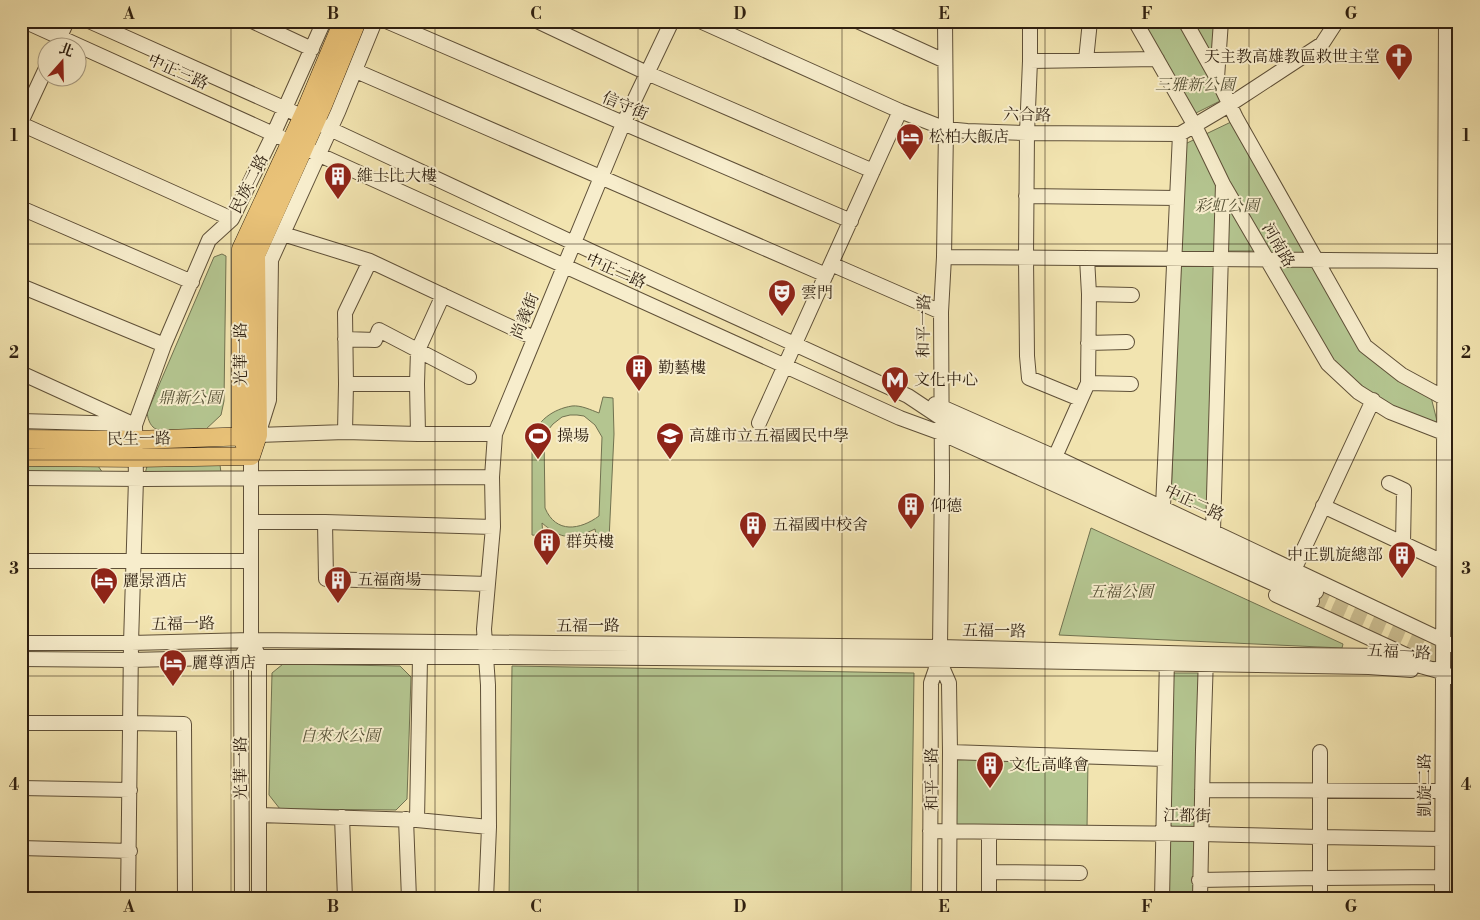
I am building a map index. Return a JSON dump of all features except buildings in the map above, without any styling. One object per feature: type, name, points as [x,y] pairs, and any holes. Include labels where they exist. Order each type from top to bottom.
[{"type":"main road","name":"民族二路","points":[[316,123],[343,21]]},
{"type":"main road","name":"民族二路","points":[[256,255],[316,123],[357,21]]},
{"type":"main road","name":"光華一路","points":[[251,456],[249,436],[256,255]]},
{"type":"main road","name":"民生一路","points":[[21,439],[135,433],[249,436]]},
{"type":"main road","name":"民生一路","points":[[21,457],[251,456]]},
{"type":"street","name":"中正三路","points":[[24,21],[51,38]]},
{"type":"street","points":[[59,38],[67,21]]},
{"type":"street","name":"中正三路","points":[[89,21],[316,123]]},
{"type":"street","points":[[252,21],[312,49]]},
{"type":"street","name":"民族二路","points":[[135,433],[164,345],[209,240],[232,219],[285,109],[324,21]]},
{"type":"street","name":"民族二路","points":[[316,123],[356,70],[375,21]]},
{"type":"street","name":"信守街","points":[[386,21],[850,221]]},
{"type":"street","points":[[537,21],[647,72],[874,170]]},
{"type":"street","name":"尚義街","points":[[486,899],[489,827],[487,658],[484,630],[493,527],[492,477],[495,434],[623,124],[672,21]]},
{"type":"street","name":"六合路","points":[[700,21],[900,111],[946,129],[1027,133],[1180,134],[1196,126],[1322,44],[1337,21]]},
{"type":"street","points":[[857,21],[944,61]]},
{"type":"street","name":"和平一路","points":[[930,899],[931,683],[940,654],[942,437],[940,312],[944,257],[945,21]]},
{"type":"street","points":[[1030,21],[1026,196],[1027,356],[1029,378],[1080,399]]},
{"type":"street","points":[[1086,60],[1090,21]]},
{"type":"street","name":"河南路","points":[[1135,21],[1196,126],[1223,184],[1328,364],[1358,392],[1390,412],[1444,433]]},
{"type":"street","points":[[1185,21],[1217,78],[1229,105],[1366,346],[1402,374],[1444,400],[1459,406]]},
{"type":"street","points":[[1217,78],[1221,21]]},
{"type":"street","name":"凱旋二路","points":[[1442,899],[1446,21]]},
{"type":"street","name":"中正三路","points":[[88,55],[304,148]]},
{"type":"street","points":[[1030,61],[1157,59]]},
{"type":"street","points":[[356,70],[601,177],[829,270],[940,312]]},
{"type":"street","points":[[38,86],[21,123],[232,219]]},
{"type":"street","points":[[760,423],[900,111]]},
{"type":"street","name":"中正二路","points":[[304,148],[942,437],[1314,597],[910,397],[316,123]]},
{"type":"street","points":[[1163,507],[1180,134]]},
{"type":"street","name":"民族二路","points":[[256,255],[283,234],[304,148]]},
{"type":"street","points":[[1213,531],[1223,184]]},
{"type":"street","points":[[1026,196],[1177,198]]},
{"type":"street","points":[[21,208],[192,282]]},
{"type":"street","points":[[283,234],[370,261],[534,338]]},
{"type":"street","name":"光華一路","points":[[249,436],[269,400],[256,255]]},
{"type":"street","points":[[944,257],[1444,261]]},
{"type":"street","points":[[1055,457],[1088,383],[1089,294],[1087,258]]},
{"type":"street","points":[[345,432],[345,312],[370,261]]},
{"type":"street","points":[[21,286],[164,345]]},
{"type":"street","points":[[1089,294],[1132,295]]},
{"type":"street","points":[[418,434],[418,350],[443,295]]},
{"type":"street","points":[[345,339],[375,340],[379,330],[469,377]]},
{"type":"street","points":[[1088,343],[1127,342]]},
{"type":"street","points":[[21,373],[135,433],[136,480],[131,643],[128,899]]},
{"type":"street","points":[[1088,383],[1131,384]]},
{"type":"street","points":[[346,384],[417,384]]},
{"type":"street","points":[[1294,570],[1372,400]]},
{"type":"street","name":"中正二路","points":[[941,412],[1055,457],[1459,649]]},
{"type":"street","name":"民生一路","points":[[21,421],[135,433]]},
{"type":"street","points":[[249,436],[345,432],[495,434]]},
{"type":"street","name":"中正二路","points":[[942,437],[1442,672]]},
{"type":"street","name":"光華一路","points":[[251,456],[251,640],[259,657],[259,899]]},
{"type":"street","points":[[21,478],[136,480],[492,477]]},
{"type":"street","points":[[1388,483],[1404,490],[1404,544]]},
{"type":"street","points":[[1323,506],[1443,562]]},
{"type":"street","points":[[251,522],[325,522],[493,527]]},
{"type":"street","points":[[325,522],[326,579],[488,584]]},
{"type":"street","points":[[21,560],[134,562],[251,561]]},
{"type":"street","points":[[241,657],[251,640]]},
{"type":"street","name":"五福一路","points":[[21,643],[251,640],[485,642],[1206,660],[1385,656],[1442,672]]},
{"type":"street","points":[[1459,649],[1442,672],[1459,680]]},
{"type":"street","name":"和平一路","points":[[940,654],[949,683],[949,899]]},
{"type":"street","name":"五福一路","points":[[21,659],[131,660],[241,657],[487,658],[940,654]]},
{"type":"street","name":"光華一路","points":[[241,657],[242,899]]},
{"type":"street","points":[[409,899],[420,658]]},
{"type":"street","points":[[1162,899],[1167,659]]},
{"type":"street","points":[[1200,899],[1206,660]]},
{"type":"street","points":[[21,723],[131,722],[184,724],[184,899]]},
{"type":"street","points":[[950,752],[1165,759]]},
{"type":"street","points":[[1320,752],[1320,899]]},
{"type":"street","points":[[21,788],[130,790]]},
{"type":"street","points":[[1202,790],[1442,791]]},
{"type":"street","points":[[259,815],[412,820],[489,827]]},
{"type":"street","points":[[342,817],[345,899]]},
{"type":"street","name":"江都街","points":[[930,831],[1442,838]]},
{"type":"street","points":[[989,832],[989,899]]},
{"type":"street","points":[[21,848],[130,851]]},
{"type":"street","points":[[989,872],[1080,873]]},
{"type":"street","points":[[1200,880],[1442,878]]},
{"type":"green space","name":"三雅新公園","points":[[1139,21],[1178,21],[1224,99],[1192,115]]},
{"type":"green space","points":[[1189,21],[1216,21],[1213,62]]},
{"type":"green space","name":"彩虹公園","points":[[1231,122],[1351,333],[1431,397],[1438,425],[1392,407],[1362,386],[1334,362],[1270,251],[1218,251],[1209,514],[1171,498],[1185,144]]},
{"type":"green space","name":"鼎新公園","points":[[222,254],[226,256],[224,401],[221,415],[204,431],[169,432],[157,429],[151,424],[147,413],[214,257]]},
{"type":"green space","name":"操場","points":[[603,397],[613,398],[614,434],[609,540],[597,540],[595,529],[580,535],[567,536],[555,533],[542,523],[543,536],[532,535],[532,440],[537,427],[552,413],[572,406],[579,406],[599,413]],"holes":[[[584,416],[595,425],[602,437],[599,516],[584,524],[569,527],[555,522],[545,508],[544,435],[562,417]]]},
{"type":"green space","points":[[214,463],[220,465],[221,473],[145,474],[147,466]]},
{"type":"green space","points":[[21,464],[98,466],[103,473],[21,475]]},
{"type":"green space","name":"五福公園","points":[[1091,528],[1343,644],[1342,648],[1059,635]]},
{"type":"green space","name":"自來水公園","points":[[283,664],[400,666],[411,677],[407,799],[396,810],[280,809],[269,795],[272,673]]},
{"type":"green space","points":[[512,666],[914,673],[911,899],[509,899]]},
{"type":"green space","points":[[1170,673],[1202,673],[1198,899],[1164,899]]},
{"type":"green space","points":[[955,755],[1088,760],[1087,829],[954,826]]},
{"type":"tunnel","points":[[1316,592],[1447,653]]},
{"type":"tunnel","points":[[1312,601],[1459,670]]},
{"type":"place","name":"天主教高雄教區救世主堂","points":[[1399,81]]},
{"type":"place","name":"松柏大飯店","points":[[910,161]]},
{"type":"place","name":"維士比大樓","points":[[338,200]]},
{"type":"place","name":"雲門","points":[[782,317]]},
{"type":"place","name":"勤藝樓","points":[[639,392]]},
{"type":"place","name":"文化中心","points":[[895,404]]},
{"type":"place","name":"操場","points":[[538,460]]},
{"type":"place","name":"高雄市立五福國民中學","points":[[670,460]]},
{"type":"place","name":"仰德","points":[[911,530]]},
{"type":"place","name":"五福國中校舍","points":[[753,549]]},
{"type":"place","name":"群英樓","points":[[547,566]]},
{"type":"place","name":"中正凱旋總部","points":[[1402,579]]},
{"type":"place","name":"五福商場","points":[[338,604]]},
{"type":"place","name":"麗景酒店","points":[[104,605]]},
{"type":"place","name":"麗尊酒店","points":[[173,687]]},
{"type":"place","name":"文化高峰會","points":[[990,789]]}]
